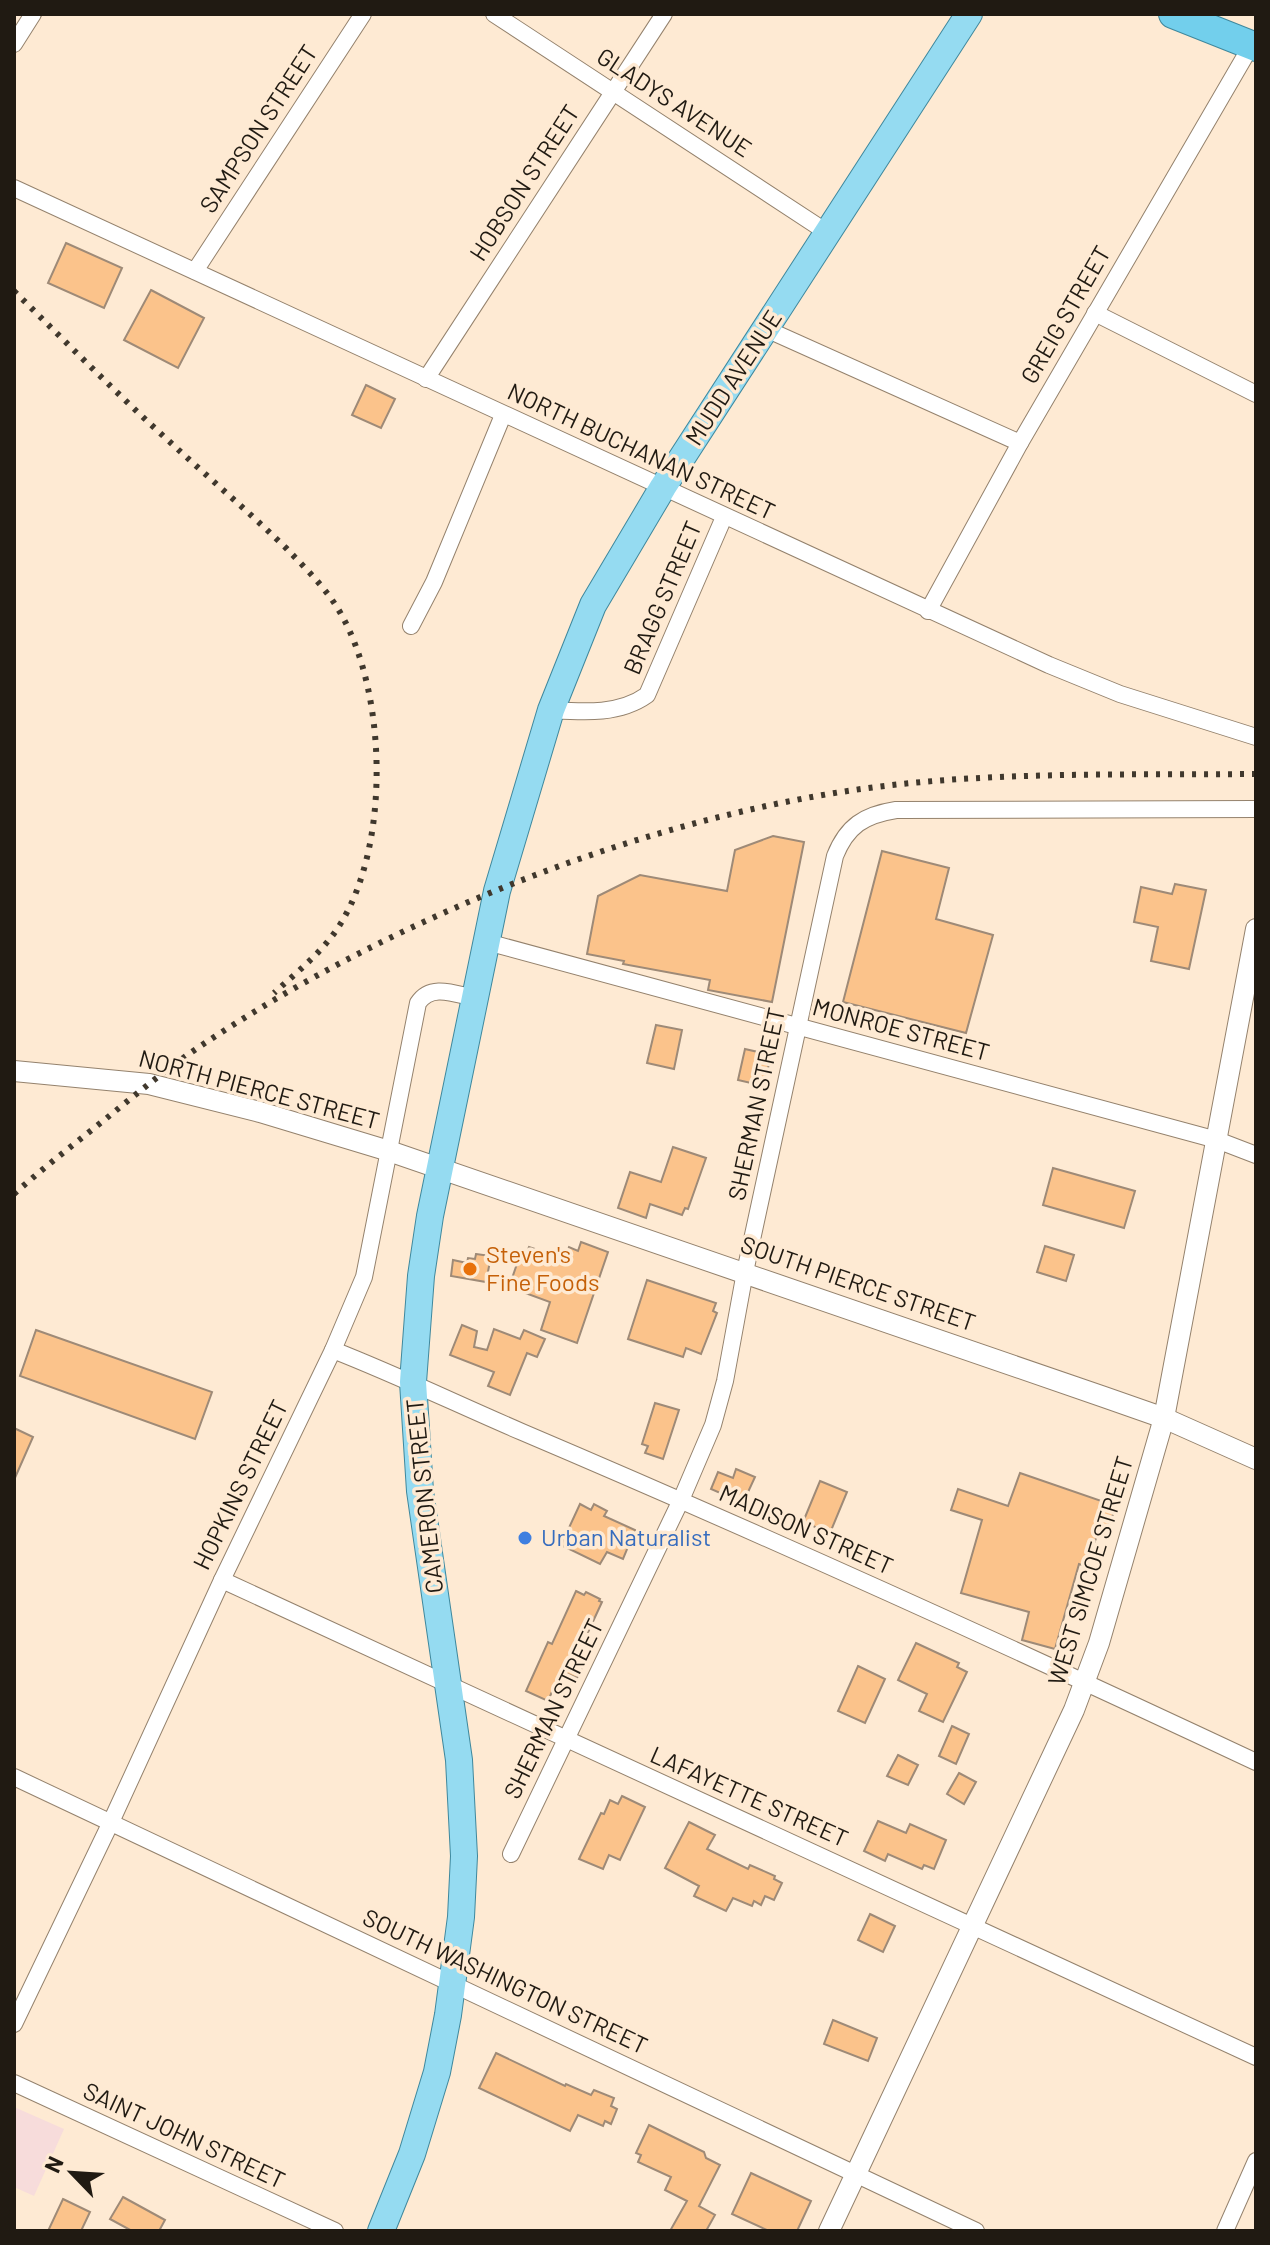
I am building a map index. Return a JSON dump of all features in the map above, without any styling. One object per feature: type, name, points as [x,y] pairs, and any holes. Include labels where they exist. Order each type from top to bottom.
[{"type":"highway","points":[[1173,14],[1254,46]]},
{"type":"main road","name":"MUDD AVENUE","points":[[535,761],[551,710],[593,605],[663,487],[969,14]]},
{"type":"main road","name":"CAMERON STREET","points":[[381,2231],[424,2118],[437,2072],[461,1917],[464,1856],[459,1760],[420,1491],[413,1382],[421,1276],[439,1168],[497,891],[535,761]]},
{"type":"street","points":[[14,44],[33,14]]},
{"type":"street","name":"SAMPSON STREET","points":[[195,271],[363,14]]},
{"type":"street","name":"GLADYS AVENUE","points":[[494,14],[828,233]]},
{"type":"street","name":"HOBSON STREET","points":[[426,379],[664,14]]},
{"type":"street","name":"GREIG STREET","points":[[928,611],[1095,313],[1254,46]]},
{"type":"street","name":"NORTH BUCHANAN STREET","points":[[14,188],[1049,665],[1120,694],[1256,737]]},
{"type":"street","points":[[1095,313],[1256,394]]},
{"type":"street","points":[[766,329],[1020,443]]},
{"type":"street","points":[[411,626],[434,582],[503,415]]},
{"type":"street","name":"BRAGG STREET","points":[[551,710],[600,711],[640,700],[647,695],[724,517]]},
{"type":"street","name":"SHERMAN STREET","points":[[511,1854],[681,1500],[719,1406],[797,1027],[835,856],[845,836],[859,820],[896,810],[1256,809]]},
{"type":"street","name":"WEST SIMCOE STREET","points":[[829,2231],[1086,1681],[1099,1643],[1164,1418],[1256,929]]},
{"type":"street","name":"MONROE STREET","points":[[487,942],[1217,1140],[1256,1155]]},
{"type":"street","name":"HOPKINS STREET","points":[[14,2024],[333,1350],[364,1277],[418,1003],[422,996],[436,990],[475,998]]},
{"type":"street","name":"NORTH PIERCE STREET","points":[[14,1071],[149,1084],[260,1112],[439,1168]]},
{"type":"street","name":"SOUTH PIERCE STREET","points":[[439,1168],[1164,1418],[1256,1459]]},
{"type":"street","name":"MADISON STREET","points":[[333,1350],[681,1500],[1086,1681],[1256,1762]]},
{"type":"street","name":"LAFAYETTE STREET","points":[[222,1580],[1256,2057]]},
{"type":"street","name":"SOUTH WASHINGTON STREET","points":[[14,1777],[976,2231]]},
{"type":"street","name":"SAINT JOHN STREET","points":[[14,2083],[335,2231]]},
{"type":"street","points":[[1225,2231],[1256,2161]]},
{"type":"shaded area","points":[[14,2107],[64,2129],[34,2196],[14,2187]]},
{"type":"building","points":[[66,243],[122,268],[104,308],[48,283]]},
{"type":"building","points":[[151,290],[204,318],[178,368],[124,340]]},
{"type":"building","points":[[366,385],[395,399],[381,428],[352,415]]},
{"type":"building","points":[[773,836],[804,842],[772,1002],[708,990],[710,980],[587,954],[598,896],[640,875],[727,891],[735,850]]},
{"type":"building","points":[[882,851],[949,868],[936,919],[993,935],[966,1033],[843,1002]]},
{"type":"building","points":[[1175,884],[1206,890],[1189,969],[1151,961],[1158,927],[1134,922],[1141,887],[1172,894]]},
{"type":"building","points":[[656,1025],[682,1030],[674,1069],[647,1063]]},
{"type":"building","points":[[745,1049],[771,1055],[764,1086],[738,1080]]},
{"type":"building","points":[[673,1147],[706,1158],[688,1209],[685,1208],[682,1215],[650,1204],[646,1218],[618,1208],[630,1172],[661,1182]]},
{"type":"building","points":[[1053,1168],[1135,1191],[1124,1228],[1043,1205]]},
{"type":"building","points":[[581,1242],[608,1252],[577,1343],[541,1330],[550,1302],[509,1287],[518,1261],[523,1262],[529,1247],[565,1259],[569,1247],[578,1251]]},
{"type":"building","points":[[1045,1246],[1074,1255],[1066,1281],[1037,1272]]},
{"type":"building","name":"Steven's Fine Foods","points":[[476,1254],[491,1256],[486,1282],[451,1276],[453,1260],[467,1263],[468,1258],[475,1259]]},
{"type":"building","points":[[647,1280],[716,1303],[713,1311],[717,1313],[701,1354],[686,1348],[683,1357],[628,1339]]},
{"type":"building","points":[[462,1325],[477,1331],[474,1347],[487,1350],[494,1329],[520,1339],[524,1330],[545,1339],[537,1357],[527,1353],[510,1395],[488,1386],[494,1372],[450,1355]]},
{"type":"building","points":[[36,1330],[212,1392],[195,1439],[20,1376]]},
{"type":"building","points":[[655,1403],[679,1410],[663,1459],[645,1453],[648,1446],[642,1444]]},
{"type":"building","points":[[14,1428],[33,1437],[14,1480]]},
{"type":"building","points":[[736,1469],[755,1477],[743,1503],[711,1489],[718,1472],[733,1478]]},
{"type":"building","points":[[1020,1473],[1116,1506],[1106,1533],[1099,1530],[1086,1566],[1079,1564],[1055,1649],[1022,1640],[1029,1612],[961,1593],[982,1520],[951,1510],[958,1489],[1008,1506]]},
{"type":"building","points":[[820,1481],[847,1492],[830,1533],[803,1522]]},
{"type":"building","points":[[580,1504],[591,1510],[594,1504],[607,1511],[604,1516],[635,1530],[623,1559],[607,1552],[600,1564],[561,1545]]},
{"type":"building","points":[[576,1591],[584,1595],[586,1592],[602,1602],[577,1656],[586,1659],[577,1678],[561,1671],[548,1701],[526,1691]]},
{"type":"building","points":[[916,1643],[959,1663],[957,1667],[967,1672],[943,1722],[919,1711],[927,1694],[898,1680]]},
{"type":"building","points":[[858,1666],[885,1679],[865,1723],[838,1711]]},
{"type":"building","points":[[952,1726],[969,1734],[956,1764],[939,1756]]},
{"type":"building","points":[[898,1755],[918,1765],[908,1785],[887,1776]]},
{"type":"building","points":[[959,1773],[976,1782],[964,1804],[947,1794]]},
{"type":"building","points":[[622,1796],[645,1807],[620,1860],[609,1855],[603,1869],[579,1859],[601,1813],[604,1814],[610,1800],[618,1804]]},
{"type":"building","points":[[878,1821],[906,1833],[910,1824],[946,1840],[934,1869],[924,1865],[922,1869],[888,1854],[885,1861],[864,1851]]},
{"type":"building","points":[[689,1822],[715,1835],[707,1849],[748,1869],[750,1865],[775,1876],[774,1879],[782,1883],[774,1900],[765,1896],[761,1905],[754,1901],[752,1906],[733,1898],[726,1911],[694,1896],[699,1886],[665,1868]]},
{"type":"building","points":[[870,1914],[895,1926],[883,1952],[858,1940]]},
{"type":"building","points":[[833,2020],[877,2038],[868,2061],[824,2044]]},
{"type":"building","points":[[496,2053],[565,2086],[591,2095],[594,2090],[614,2098],[611,2106],[617,2109],[611,2124],[605,2121],[603,2126],[578,2115],[570,2131],[479,2088]]},
{"type":"building","points":[[649,2125],[704,2152],[706,2158],[720,2165],[699,2206],[715,2215],[706,2231],[670,2231],[687,2201],[665,2190],[671,2177],[638,2162],[641,2155],[636,2153]]},
{"type":"building","points":[[751,2173],[811,2201],[797,2231],[769,2231],[732,2214]]},
{"type":"building","points":[[123,2197],[165,2220],[159,2231],[132,2231],[110,2219]]},
{"type":"building","points":[[63,2199],[90,2212],[81,2231],[48,2231]]},
{"type":"railway","points":[[14,291],[131,406],[287,549],[335,605],[356,647],[367,685],[377,769],[375,811],[368,852],[357,890],[341,923],[327,943],[274,993]]},
{"type":"railway","points":[[14,1194],[174,1064],[278,998],[361,952],[449,910],[540,873],[632,841],[726,815],[819,796],[911,783],[1040,776],[1256,774]]},
{"type":"place","name":"Steven's Fine Foods","points":[[470,1269]]},
{"type":"place","name":"Urban Naturalist","points":[[525,1538]]}]
